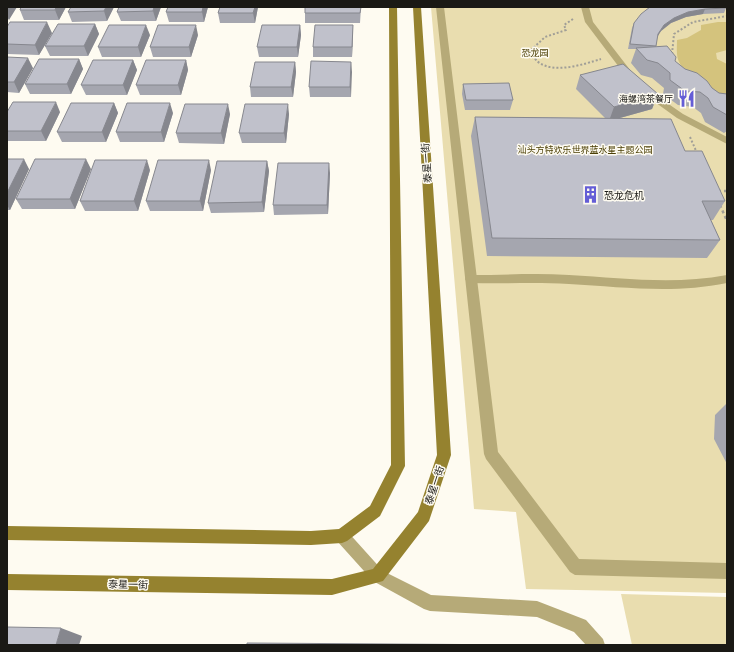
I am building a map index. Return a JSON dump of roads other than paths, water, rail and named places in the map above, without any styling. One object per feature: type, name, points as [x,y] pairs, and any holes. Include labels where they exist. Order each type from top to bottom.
[{"type":"street","points":[[7,533],[311,538],[342,536],[375,511],[398,466],[393,7]]},
{"type":"street","name":"泰星一街","points":[[7,582],[332,587],[378,576],[424,516],[444,455],[417,7]]},
{"type":"street","points":[[440,7],[491,454],[575,567],[727,571]]},
{"type":"street","points":[[586,11],[589,22],[643,90],[680,116],[727,141]]},
{"type":"street","points":[[471,279],[580,280],[630,285],[666,286],[708,283],[727,279]]},
{"type":"street","points":[[342,536],[378,576],[430,603],[537,609],[580,626],[597,645]]},
{"type":"place","name":"海螺湾茶餐厅","points":[[686,99]]},
{"type":"place","name":"恐龙危机","points":[[591,195]]},
{"type":"park label","name":"恐龙园","points":[[535,53]]},
{"type":"park label","name":"汕头方特欢乐世界蓝水星主题公园","points":[[585,150]]}]
